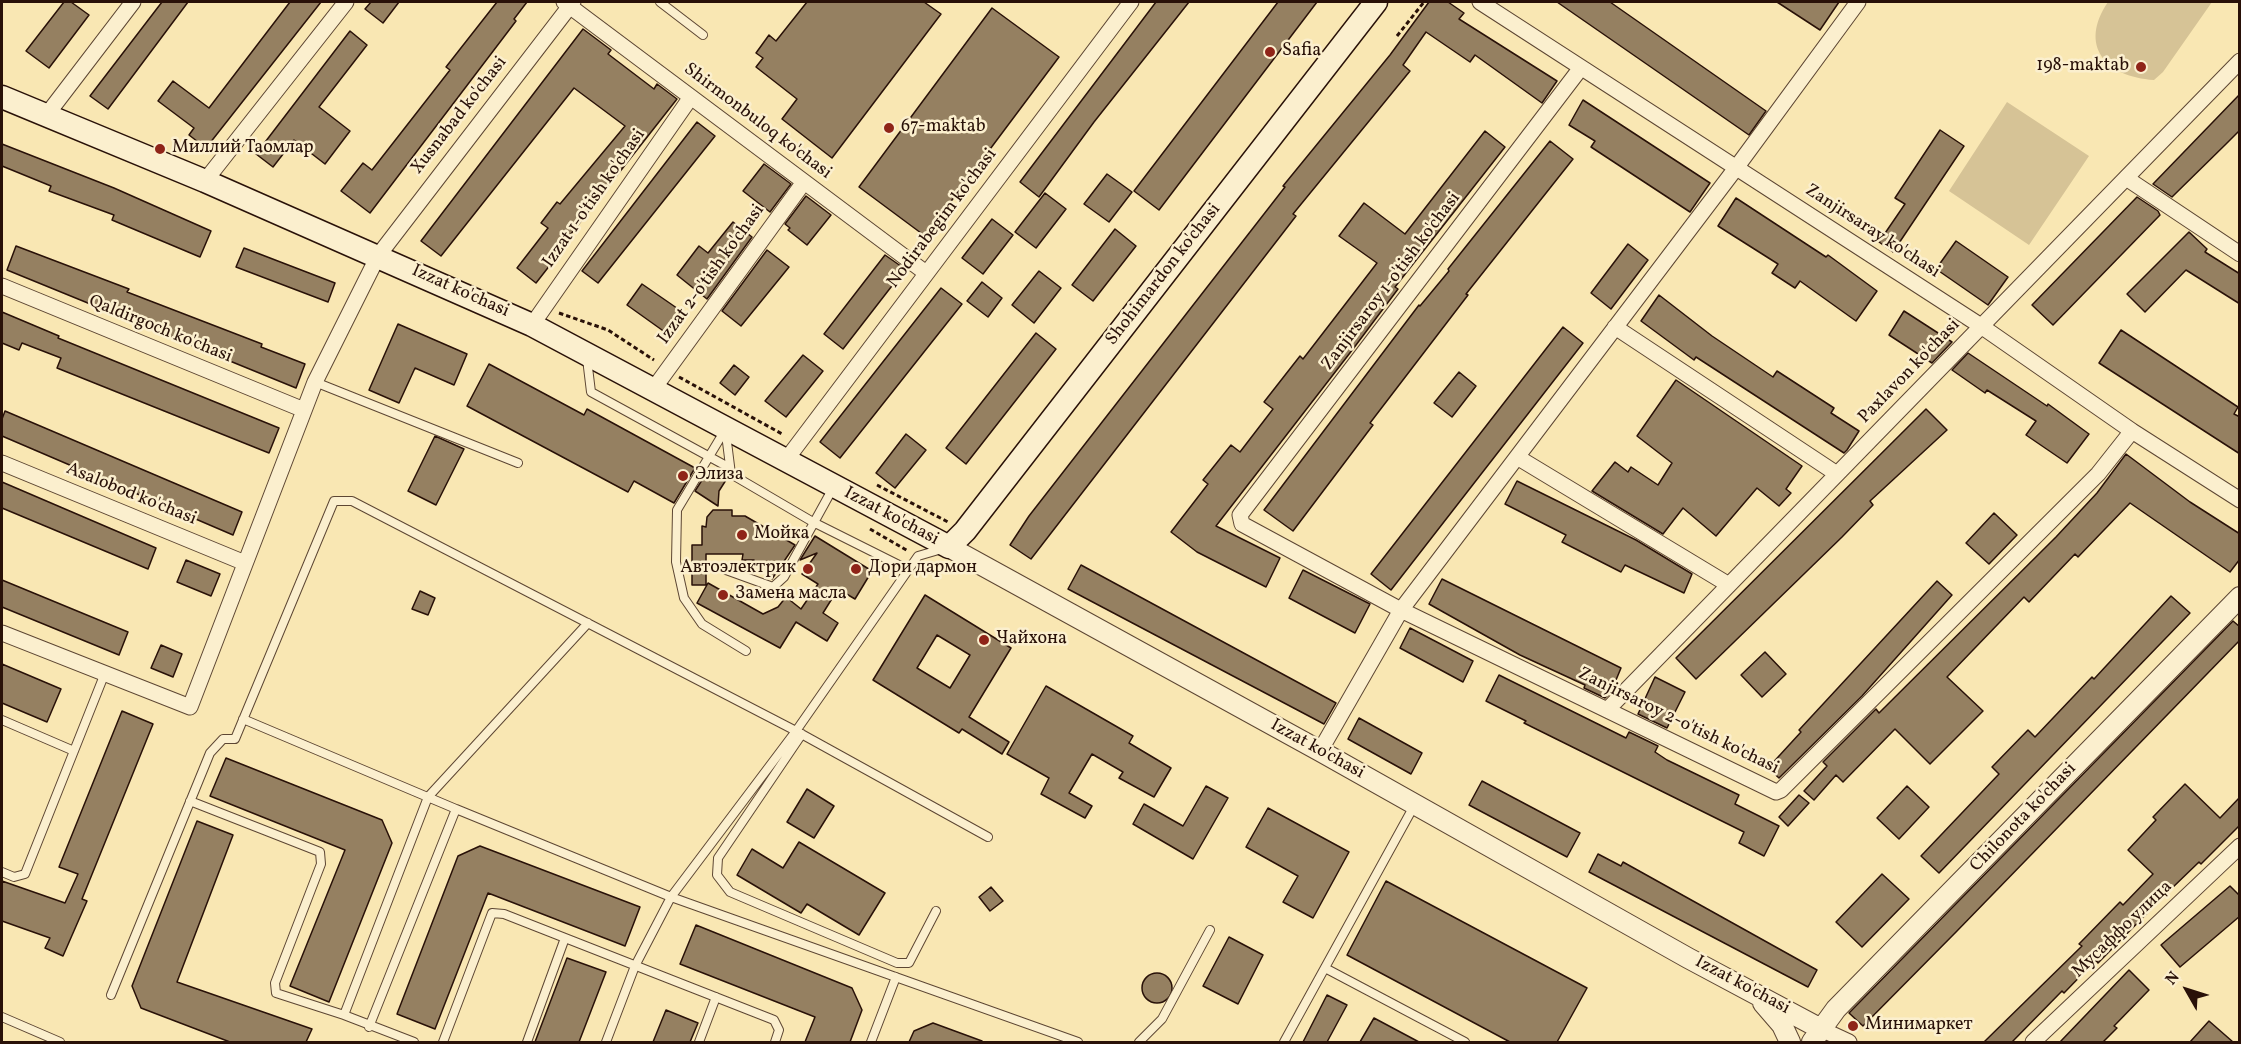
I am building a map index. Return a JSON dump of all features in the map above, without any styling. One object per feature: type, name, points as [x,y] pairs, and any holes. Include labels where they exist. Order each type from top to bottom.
[{"type":"main road","name":"Shohimardon ko'chasi","points":[[949,547],[965,531],[1376,2]]},
{"type":"main road","name":"Izzat ko'chasi","points":[[2,97],[378,256],[537,316],[586,355],[726,429],[792,452],[834,487],[949,547]]},
{"type":"street","points":[[49,117],[52,108],[133,2]]},
{"type":"street","points":[[205,181],[346,2]]},
{"type":"street","name":"Nodirabegim ko'chasi","points":[[792,452],[1131,2]]},
{"type":"street","name":"Zanjirsaray ko'chasi","points":[[1480,2],[1580,69],[1982,326],[2132,431],[2240,500]]},
{"type":"street","points":[[1320,751],[1401,610],[1736,168],[1855,2]]},
{"type":"street","name":"Shirmonbuloq ko'chasi","points":[[569,3],[926,273]]},
{"type":"street","name":"Xusnabad ko'chasi","points":[[105,673],[190,707],[315,382],[378,256],[569,3]]},
{"type":"street","name":"Paxlavon ko'chasi","points":[[1607,710],[2240,61]]},
{"type":"street","name":"Zanjirsaroy 1-o'tish ko'chasi","points":[[1239,521],[1247,505],[1580,69]]},
{"type":"street","name":"Izzat 1-o'tish ko'chasi","points":[[537,316],[691,97]]},
{"type":"street","points":[[2126,178],[2240,254]]},
{"type":"street","name":"Izzat 2-o'tish ko'chasi","points":[[652,391],[804,182]]},
{"type":"street","name":"Qaldirgoch ko'chasi","points":[[2,286],[304,410]]},
{"type":"street","points":[[1615,327],[1837,474]]},
{"type":"street","name":"Zanjirsaroy 2-o'tish ko'chasi","points":[[1239,521],[1401,610],[1776,792],[1781,790],[2098,474],[2132,431]]},
{"type":"street","points":[[1517,457],[1729,585]]},
{"type":"street","name":"Asalobod ko'chasi","points":[[2,463],[245,563]]},
{"type":"street","name":"Izzat ko'chasi","points":[[949,547],[1743,987],[1817,1036],[1849,1042]]},
{"type":"street","name":"Chilonota ko'chasi","points":[[1817,1036],[1836,1009],[2238,602]]},
{"type":"street","points":[[2,633],[105,673]]},
{"type":"street","name":"Мусаффо улица","points":[[2033,1042],[2240,846]]},
{"type":"street","points":[[1743,987],[1774,1016],[1790,1042]]},
{"type":"lane","points":[[660,2],[703,35]]},
{"type":"lane","points":[[586,355],[591,392],[730,468]]},
{"type":"lane","points":[[315,382],[518,463]]},
{"type":"lane","points":[[726,429],[677,510],[678,571],[684,598],[702,624],[747,651]]},
{"type":"lane","points":[[726,429],[731,474],[813,522],[909,570]]},
{"type":"lane","points":[[726,570],[773,587],[784,577],[834,487]]},
{"type":"lane","points":[[111,995],[210,753],[223,739],[235,739],[334,501],[352,501],[799,732],[988,837]]},
{"type":"lane","points":[[936,911],[909,963],[897,963],[730,892],[717,875],[718,858],[799,732],[918,556],[949,547]]},
{"type":"lane","points":[[344,1015],[428,797],[588,623]]},
{"type":"lane","points":[[2,872],[14,877],[24,874],[105,673]]},
{"type":"lane","points":[[243,719],[671,897],[1078,1042]]},
{"type":"lane","points":[[2,720],[74,751]]},
{"type":"lane","points":[[606,1042],[635,966],[671,897],[799,732]]},
{"type":"lane","points":[[190,801],[320,852],[321,864],[275,983],[276,993],[344,1015],[369,1027],[414,1042]]},
{"type":"lane","points":[[1284,1042],[1415,804]]},
{"type":"lane","points":[[369,1027],[456,809]]},
{"type":"lane","points":[[443,1042],[492,913],[504,914],[774,1020],[779,1030],[775,1042]]},
{"type":"lane","points":[[1139,1042],[1162,1019],[1210,930]]},
{"type":"lane","points":[[527,1042],[566,939]]},
{"type":"lane","points":[[1325,968],[1465,1042]]},
{"type":"lane","points":[[871,1042],[896,977]]},
{"type":"lane","points":[[699,1042],[716,997]]},
{"type":"lane","points":[[2,1017],[60,1042]]},
{"type":"path","points":[[1397,36],[1424,2]]},
{"type":"path","points":[[537,316],[608,330],[646,352],[667,371],[792,452]]},
{"type":"path","points":[[872,482],[965,531]]},
{"type":"shaded area","points":[[2108,2],[2212,2],[2163,72],[2154,80],[2122,73],[2110,66],[2102,56],[2097,45],[2096,32],[2099,18]]},
{"type":"shaded area","points":[[2007,102],[2089,156],[2029,245],[1949,191]]},
{"type":"building","points":[[64,2],[71,2],[89,15],[49,68],[26,51]]},
{"type":"building","points":[[162,2],[188,2],[108,109],[90,96]]},
{"type":"building","points":[[290,2],[321,2],[206,148],[189,135],[194,128],[158,101],[173,81],[209,108]]},
{"type":"building","points":[[371,2],[399,2],[383,23],[365,9]]},
{"type":"building","points":[[497,2],[527,2],[514,19],[516,21],[370,213],[341,191],[363,163],[372,170],[450,70],[446,67]]},
{"type":"building","points":[[807,2],[924,2],[941,14],[832,158],[782,119],[797,99],[756,67],[763,58],[756,53],[769,35],[776,41]]},
{"type":"building","points":[[1156,2],[1189,2],[1094,122],[1039,197],[1020,182]]},
{"type":"building","points":[[1278,2],[1317,2],[1159,210],[1134,191]]},
{"type":"building","points":[[1429,2],[1448,2],[1464,13],[1459,19],[1557,81],[1542,103],[1475,55],[1470,62],[1426,32],[1403,65],[1410,71],[1293,214],[1296,216],[1031,559],[1010,545],[1029,516],[1285,187],[1283,186],[1390,55]]},
{"type":"building","points":[[1557,2],[1610,2],[1766,111],[1749,135]]},
{"type":"building","points":[[1777,2],[1839,2],[1820,30]]},
{"type":"building","points":[[992,8],[1059,57],[925,236],[859,187]]},
{"type":"building","points":[[583,29],[611,50],[608,54],[654,89],[657,84],[677,99],[552,258],[554,260],[536,283],[517,268],[548,228],[541,223],[557,202],[560,204],[625,126],[574,88],[441,256],[421,241]]},
{"type":"building","points":[[350,31],[367,45],[319,107],[350,131],[325,164],[294,140],[273,167],[256,154]]},
{"type":"building","points":[[2240,94],[2240,130],[2172,197],[2153,184]]},
{"type":"building","points":[[1583,100],[1710,183],[1690,212],[1591,147],[1595,141],[1569,125]]},
{"type":"building","points":[[697,122],[715,136],[598,283],[582,271]]},
{"type":"building","points":[[1940,130],[1964,146],[1893,252],[1879,242],[1905,204],[1895,198]]},
{"type":"building","points":[[1485,131],[1505,147],[1395,287],[1398,289],[1216,526],[1280,558],[1266,587],[1197,552],[1171,532],[1208,484],[1203,480],[1231,445],[1240,452],[1273,409],[1264,402],[1300,356],[1303,359],[1377,263],[1339,236],[1364,203],[1405,234]]},
{"type":"building","points":[[1550,141],[1573,159],[1466,294],[1468,295],[1370,423],[1373,425],[1293,531],[1264,510],[1419,305],[1449,271],[1448,269]]},
{"type":"building","points":[[2,144],[114,188],[211,231],[200,257],[112,220],[114,215],[49,191],[51,186],[2,166]]},
{"type":"building","points":[[764,164],[791,184],[770,212],[743,191]]},
{"type":"building","points":[[1107,174],[1132,192],[1109,222],[1084,204]]},
{"type":"building","points":[[1045,193],[1066,209],[1036,248],[1015,232]]},
{"type":"building","points":[[806,196],[831,215],[807,245],[788,230],[790,228],[785,224]]},
{"type":"building","points":[[2137,197],[2158,211],[2160,215],[2053,325],[2032,305]]},
{"type":"building","points":[[1736,198],[1826,257],[1828,255],[1877,291],[1856,321],[1800,281],[1795,288],[1772,273],[1778,264],[1718,226]]},
{"type":"building","points":[[992,219],[1013,235],[983,274],[962,258]]},
{"type":"building","points":[[733,222],[752,237],[707,299],[677,275],[699,246],[708,253]]},
{"type":"building","points":[[1115,229],[1136,246],[1093,301],[1072,285]]},
{"type":"building","points":[[2189,232],[2207,249],[2205,252],[2240,274],[2240,304],[2186,270],[2145,312],[2127,294]]},
{"type":"building","points":[[1956,241],[2008,277],[1988,305],[1936,269]]},
{"type":"building","points":[[1628,244],[1648,260],[1611,309],[1591,293]]},
{"type":"building","points":[[16,246],[129,289],[127,292],[262,344],[261,347],[305,364],[296,388],[7,270]]},
{"type":"building","points":[[244,248],[335,283],[328,302],[236,267]]},
{"type":"building","points":[[767,250],[789,267],[741,326],[722,311]]},
{"type":"building","points":[[885,255],[905,269],[843,349],[824,334]]},
{"type":"building","points":[[1039,271],[1061,288],[1034,323],[1012,305]]},
{"type":"building","points":[[982,282],[1002,298],[988,317],[967,301]]},
{"type":"building","points":[[642,284],[684,313],[669,335],[627,305]]},
{"type":"building","points":[[941,288],[962,304],[840,458],[820,442]]},
{"type":"building","points":[[1659,295],[1712,336],[1773,377],[1777,371],[1834,408],[1831,413],[1859,431],[1847,450],[1844,453],[1696,357],[1694,360],[1641,321]]},
{"type":"building","points":[[1904,311],[1952,342],[1932,363],[1889,335]]},
{"type":"building","points":[[2,312],[59,336],[58,338],[279,428],[269,453],[57,368],[61,358],[22,343],[19,350],[2,343]]},
{"type":"building","points":[[398,324],[467,354],[454,385],[415,368],[399,403],[369,390]]},
{"type":"building","points":[[1563,327],[1583,343],[1391,590],[1371,574]]},
{"type":"building","points":[[2121,330],[2238,407],[2234,414],[2240,417],[2240,454],[2099,363]]},
{"type":"building","points":[[1036,333],[1056,349],[966,464],[946,448]]},
{"type":"building","points":[[1968,353],[2047,406],[2048,404],[2089,434],[2067,463],[2026,435],[2036,421],[1987,390],[1985,393],[1952,370]]},
{"type":"building","points":[[803,355],[823,371],[786,417],[765,401]]},
{"type":"building","points":[[489,364],[584,415],[587,409],[695,468],[674,503],[634,481],[628,492],[467,406]]},
{"type":"building","points":[[734,365],[749,377],[735,395],[720,383]]},
{"type":"building","points":[[1459,372],[1476,386],[1452,417],[1434,403]]},
{"type":"building","points":[[1676,380],[1802,466],[1786,489],[1791,493],[1779,506],[1757,488],[1716,536],[1683,508],[1663,534],[1592,491],[1615,462],[1628,472],[1631,467],[1658,485],[1672,463],[1637,436]]},
{"type":"building","points":[[1926,409],[1947,430],[1870,501],[1873,505],[1842,537],[1696,679],[1676,658]]},
{"type":"building","points":[[5,411],[242,512],[233,535],[2,436],[2,419]]},
{"type":"building","points":[[906,434],[926,450],[895,488],[876,473]]},
{"type":"building","points":[[435,436],[464,449],[436,505],[408,491]]},
{"type":"building","points":[[2126,454],[2190,502],[2240,534],[2240,559],[2230,572],[2130,503],[2078,557],[2075,554],[2029,602],[2024,597],[1947,677],[1983,711],[1930,764],[1895,729],[1843,782],[1836,775],[1814,800],[1804,791],[1827,766],[1823,762],[1876,709],[1879,713],[2056,537],[2097,493]]},
{"type":"building","points":[[712,470],[726,480],[719,491],[718,506],[695,491],[706,474],[709,475]]},
{"type":"building","points":[[1517,481],[1636,540],[1692,574],[1684,593],[1625,565],[1621,572],[1562,542],[1566,535],[1505,504]]},
{"type":"building","points":[[2,482],[156,548],[148,569],[2,508]]},
{"type":"building","points":[[713,510],[732,510],[732,516],[745,516],[795,545],[772,579],[768,566],[754,566],[754,560],[742,560],[743,554],[706,554],[706,585],[692,585],[692,545],[702,545],[702,526],[706,527],[707,517]]},
{"type":"building","points":[[1994,513],[2017,535],[1989,564],[1966,543]]},
{"type":"building","points":[[815,536],[872,571],[855,599],[838,589],[823,613],[838,623],[827,641],[796,622],[780,648],[697,603],[708,583],[763,614],[778,607],[786,597],[801,609],[818,584],[802,574],[817,553],[800,560]]},
{"type":"building","points":[[186,560],[220,574],[211,596],[177,582]]},
{"type":"building","points":[[1081,565],[1336,703],[1324,724],[1068,589]]},
{"type":"building","points":[[1303,570],[1370,604],[1355,633],[1289,598]]},
{"type":"building","points":[[1442,579],[1621,668],[1611,692],[1605,698],[1584,688],[1585,685],[1520,655],[1429,604]]},
{"type":"building","points":[[2,580],[128,632],[119,655],[2,607]]},
{"type":"building","points":[[1937,581],[1952,595],[1862,696],[1779,778],[1768,768],[1801,732],[1799,730]]},
{"type":"building","points":[[420,591],[435,598],[428,615],[412,609]]},
{"type":"building","points":[[925,595],[1011,648],[969,717],[1009,742],[1002,754],[962,729],[959,733],[873,680]],"holes":[[[937,635],[970,655],[950,688],[917,668]]]},
{"type":"building","points":[[2171,596],[2190,613],[1939,873],[1921,856],[1999,774],[1992,767],[2028,730],[2035,737],[2092,677],[2094,679]]},
{"type":"building","points":[[2233,621],[2240,627],[2240,640],[1956,932],[1863,1026],[1849,1013]]},
{"type":"building","points":[[1410,628],[1473,661],[1463,682],[1400,648]]},
{"type":"building","points":[[161,645],[182,654],[173,677],[151,668]]},
{"type":"building","points":[[1765,652],[1786,674],[1762,697],[1741,675]]},
{"type":"building","points":[[2,664],[61,689],[47,722],[2,703]]},
{"type":"building","points":[[1499,675],[1626,738],[1629,732],[1658,746],[1655,752],[1667,760],[1739,795],[1735,804],[1779,826],[1764,856],[1739,843],[1744,832],[1524,723],[1526,721],[1486,701]]},
{"type":"building","points":[[1655,677],[1685,692],[1667,728],[1638,714]]},
{"type":"building","points":[[1046,686],[1133,736],[1129,743],[1171,768],[1154,797],[1119,778],[1123,772],[1092,754],[1069,793],[1092,806],[1085,818],[1041,794],[1049,778],[1007,754]]},
{"type":"building","points":[[122,711],[153,724],[82,899],[87,901],[63,956],[45,948],[50,938],[2,921],[2,881],[65,903],[78,874],[59,867]]},
{"type":"building","points":[[1359,718],[1422,753],[1411,774],[1348,739]]},
{"type":"building","points":[[226,758],[382,820],[392,843],[329,1002],[290,986],[345,850],[210,796]]},
{"type":"building","points":[[1482,781],[1580,833],[1567,857],[1469,805]]},
{"type":"building","points":[[2185,784],[2220,818],[2240,797],[2240,825],[2201,864],[2199,862],[2170,890],[2098,963],[2096,960],[2064,993],[2062,991],[2012,1042],[1984,1042],[2082,946],[2079,944],[2120,902],[2123,905],[2153,874],[2128,850],[2156,820],[2153,817]]},
{"type":"building","points":[[1206,786],[1228,798],[1193,859],[1133,824],[1144,804],[1183,826]]},
{"type":"building","points":[[1907,786],[1929,807],[1899,839],[1877,818]]},
{"type":"building","points":[[807,789],[834,806],[814,838],[787,822]]},
{"type":"building","points":[[1799,795],[1809,803],[1788,826],[1779,817]]},
{"type":"building","points":[[1268,808],[1349,852],[1313,918],[1283,902],[1298,876],[1246,847]]},
{"type":"building","points":[[197,821],[233,835],[177,982],[312,1029],[306,1042],[230,1042],[141,1008],[132,986]]},
{"type":"building","points":[[799,842],[885,893],[859,935],[807,904],[801,913],[737,875],[752,849],[783,868]]},
{"type":"building","points":[[480,846],[640,907],[625,946],[488,893],[435,1029],[397,1014],[458,856]]},
{"type":"building","points":[[1598,854],[1621,866],[1623,862],[1817,970],[1808,987],[1589,872]]},
{"type":"building","points":[[1882,874],[1909,899],[1862,947],[1836,922]]},
{"type":"building","points":[[1386,881],[1587,988],[1557,1042],[1510,1042],[1347,955]]},
{"type":"building","points":[[2230,886],[2240,896],[2240,916],[2180,967],[2161,945]]},
{"type":"building","points":[[991,887],[1003,901],[990,911],[979,897]]},
{"type":"building","points":[[696,925],[852,988],[862,1010],[850,1042],[805,1042],[815,1017],[680,964]]},
{"type":"building","points":[[1229,937],[1263,955],[1238,1004],[1203,986]]},
{"type":"building","points":[[567,958],[606,972],[579,1042],[535,1042]]},
{"type":"building","points":[[2129,970],[2149,990],[2114,1026],[2117,1028],[2103,1042],[2060,1042]]},
{"type":"building","points":[[1157,973],[1168,977],[1172,988],[1168,999],[1157,1003],[1146,999],[1142,988],[1146,977]]},
{"type":"building","points":[[1327,995],[1347,1005],[1327,1042],[1303,1042]]},
{"type":"building","points":[[666,1010],[698,1023],[690,1042],[653,1042]]},
{"type":"building","points":[[1374,1018],[1419,1042],[1360,1042]]},
{"type":"building","points":[[2209,1021],[2233,1042],[2190,1042]]},
{"type":"building","points":[[933,1023],[982,1041],[909,1042],[914,1031]]},
{"type":"place","name":"Safia","points":[[1270,52]]},
{"type":"place","name":"198-maktab","points":[[2141,67]]},
{"type":"place","name":"67-maktab","points":[[889,128]]},
{"type":"place","name":"Миллий Таомлар","points":[[160,149]]},
{"type":"place","name":"Элиза","points":[[683,476]]},
{"type":"place","name":"Мойка","points":[[742,535]]},
{"type":"place","name":"Автоэлектрик","points":[[808,569]]},
{"type":"place","name":"Дори дармон","points":[[856,569]]},
{"type":"place","name":"Замена масла","points":[[723,595]]},
{"type":"place","name":"Чайхона","points":[[984,640]]},
{"type":"place","name":"Минимаркет","points":[[1853,1026]]}]
